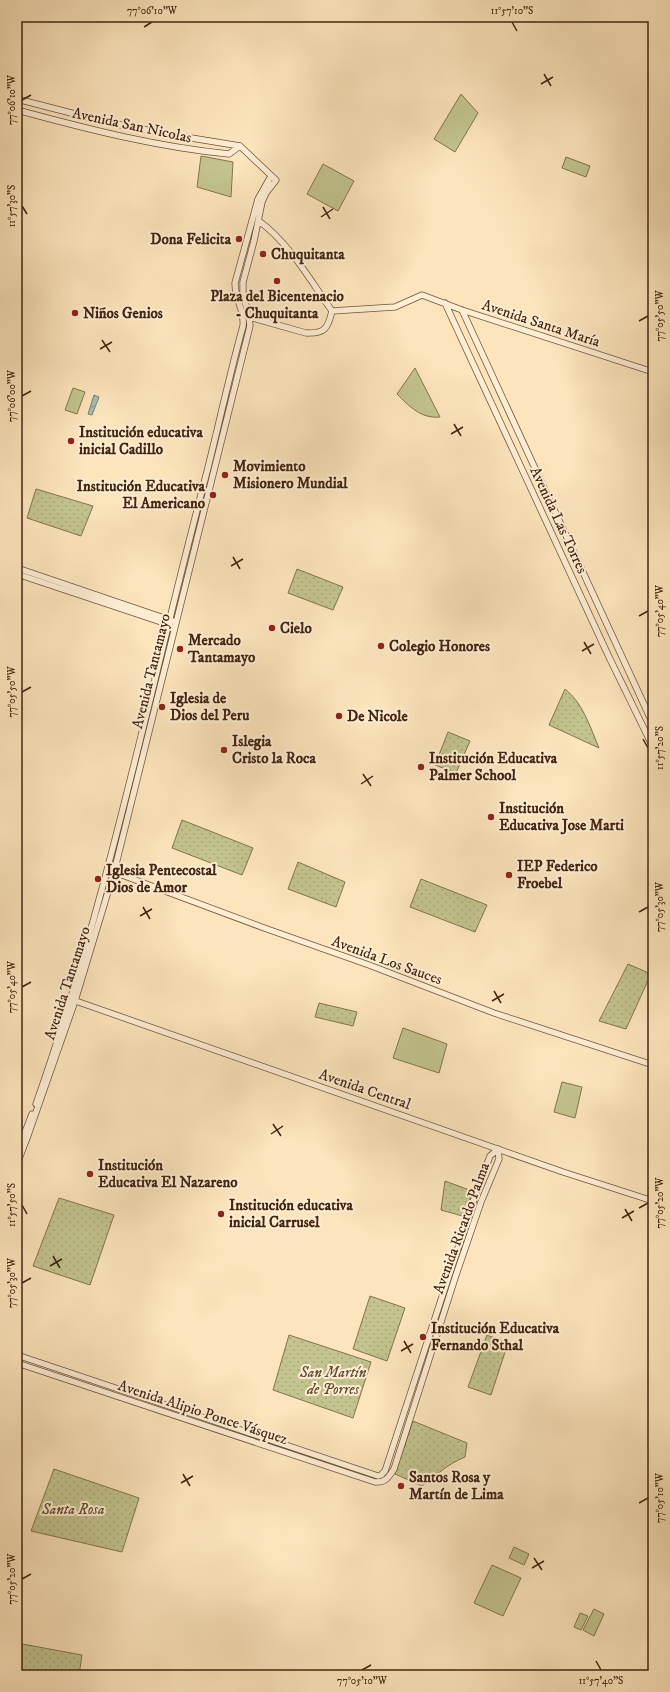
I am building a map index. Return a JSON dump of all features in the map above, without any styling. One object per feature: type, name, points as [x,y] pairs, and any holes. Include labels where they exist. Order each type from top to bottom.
[{"type":"street","name":"Avenida San Nicolas","points":[[17,99],[106,122],[166,134],[240,146]]},
{"type":"street","name":"Avenida San Nicolas","points":[[17,110],[120,137],[197,151],[229,154],[240,146]]},
{"type":"street","points":[[240,146],[274,178]]},
{"type":"street","name":"Avenida Tantamayo","points":[[17,1153],[73,1000],[250,326],[242,282],[259,221],[262,202],[274,178]]},
{"type":"street","name":"Avenida Tantamayo","points":[[17,1164],[28,1138],[114,872],[172,623],[190,532],[243,326],[244,319],[236,297],[235,283],[258,199],[274,178]]},
{"type":"street","points":[[249,317],[314,334],[326,328],[329,324],[332,311],[285,245],[272,230],[259,221]]},
{"type":"street","name":"Avenida Santa María","points":[[332,311],[395,307],[422,295],[462,310],[653,372]]},
{"type":"street","name":"Avenida Las Torres","points":[[444,303],[609,657],[653,747]]},
{"type":"street","name":"Avenida Las Torres","points":[[462,310],[653,724]]},
{"type":"street","points":[[17,568],[172,623]]},
{"type":"street","points":[[17,574],[172,623]]},
{"type":"street","name":"Avenida Los Sauces","points":[[114,872],[266,929],[370,964],[494,1013],[653,1065]]},
{"type":"street","name":"Avenida Central","points":[[73,1000],[498,1149],[653,1201]]},
{"type":"street","name":"Avenida Ricardo Palma","points":[[381,1475],[385,1471],[477,1190],[490,1156],[498,1149]]},
{"type":"street","name":"Avenida Ricardo Palma","points":[[382,1481],[390,1475],[394,1469],[461,1261],[481,1202],[499,1159],[498,1149]]},
{"type":"street","name":"Avenida Alipio Ponce Vásquez","points":[[17,1355],[378,1476],[381,1475]]},
{"type":"street","name":"Avenida Alipio Ponce Vásquez","points":[[17,1363],[375,1482],[382,1481]]},
{"type":"green space","points":[[461,94],[478,113],[455,152],[434,139]]},
{"type":"green space","points":[[201,156],[233,162],[231,197],[197,187]]},
{"type":"green space","points":[[566,157],[590,166],[586,177],[562,168]]},
{"type":"green space","points":[[323,164],[354,181],[338,211],[307,194]]},
{"type":"green space","points":[[415,368],[440,417],[421,414],[397,394]]},
{"type":"green space","points":[[73,388],[85,392],[77,414],[65,410]]},
{"type":"green space","points":[[36,489],[93,506],[81,536],[27,518]]},
{"type":"green space","points":[[297,569],[343,587],[333,610],[288,593]]},
{"type":"green space","points":[[565,689],[577,701],[599,748],[549,725]]},
{"type":"green space","points":[[448,732],[470,741],[456,773],[435,765]]},
{"type":"green space","points":[[182,820],[253,848],[242,875],[172,848]]},
{"type":"green space","points":[[298,862],[345,882],[336,907],[288,889]]},
{"type":"green space","points":[[421,879],[487,905],[475,932],[410,907]]},
{"type":"green space","points":[[628,964],[651,974],[626,1029],[599,1021]]},
{"type":"green space","points":[[319,1003],[357,1012],[353,1026],[315,1017]]},
{"type":"green space","points":[[403,1028],[447,1044],[439,1073],[393,1058]]},
{"type":"green space","points":[[562,1082],[582,1087],[575,1118],[554,1112]]},
{"type":"green space","points":[[445,1181],[472,1191],[466,1217],[441,1210]]},
{"type":"green space","points":[[59,1198],[114,1215],[90,1285],[33,1266]]},
{"type":"green space","points":[[370,1296],[405,1308],[387,1361],[353,1349]]},
{"type":"green space","name":"San Martín de Porres","points":[[289,1335],[371,1362],[353,1418],[273,1390]]},
{"type":"green space","points":[[487,1335],[508,1343],[491,1395],[468,1387]]},
{"type":"green space","points":[[413,1421],[467,1443],[465,1457],[447,1467],[422,1486],[395,1474]]},
{"type":"green space","name":"Santa Rosa","points":[[54,1469],[139,1498],[122,1552],[31,1531]]},
{"type":"green space","points":[[514,1547],[529,1554],[524,1565],[509,1558]]},
{"type":"green space","points":[[492,1565],[521,1578],[503,1616],[474,1603]]},
{"type":"green space","points":[[594,1609],[604,1614],[594,1636],[583,1630]]},
{"type":"green space","points":[[580,1613],[588,1616],[581,1630],[574,1627]]},
{"type":"green space","points":[[17,1643],[82,1655],[79,1675],[17,1675]]},
{"type":"water","points":[[94,395],[99,397],[92,415],[88,414]]},
{"type":"place","name":"Dona Felicita","points":[[239,239]]},
{"type":"place","name":"Chuquitanta","points":[[263,254]]},
{"type":"place","name":"Plaza del Bicentenacio - Chuquitanta","points":[[277,281]]},
{"type":"place","name":"Niños Genios","points":[[75,313]]},
{"type":"place","name":"Institución educativa inicial Cadillo","points":[[71,441]]},
{"type":"place","name":"Movimiento Misionero Mundial","points":[[225,475]]},
{"type":"place","name":"Institución Educativa El Americano","points":[[213,495]]},
{"type":"place","name":"Cielo","points":[[272,628]]},
{"type":"place","name":"Colegio Honores","points":[[381,646]]},
{"type":"place","name":"Mercado Tantamayo","points":[[180,649]]},
{"type":"place","name":"Iglesia de Dios del Peru","points":[[162,707]]},
{"type":"place","name":"De Nicole","points":[[339,716]]},
{"type":"place","name":"Islegia Cristo la Roca","points":[[224,750]]},
{"type":"place","name":"Institución Educativa Palmer School","points":[[421,767]]},
{"type":"place","name":"Institución Educativa Jose Marti","points":[[491,817]]},
{"type":"place","name":"IEP Federico Froebel","points":[[509,875]]},
{"type":"place","name":"Iglesia Pentecostal Dios de Amor","points":[[98,879]]},
{"type":"place","name":"Institución Educativa El Nazareno","points":[[90,1174]]},
{"type":"place","name":"Institución educativa inicial Carrusel","points":[[221,1214]]},
{"type":"place","name":"Institución Educativa Fernando Sthal","points":[[423,1337]]},
{"type":"place","name":"Santos Rosa y Martín de Lima","points":[[401,1486]]}]
